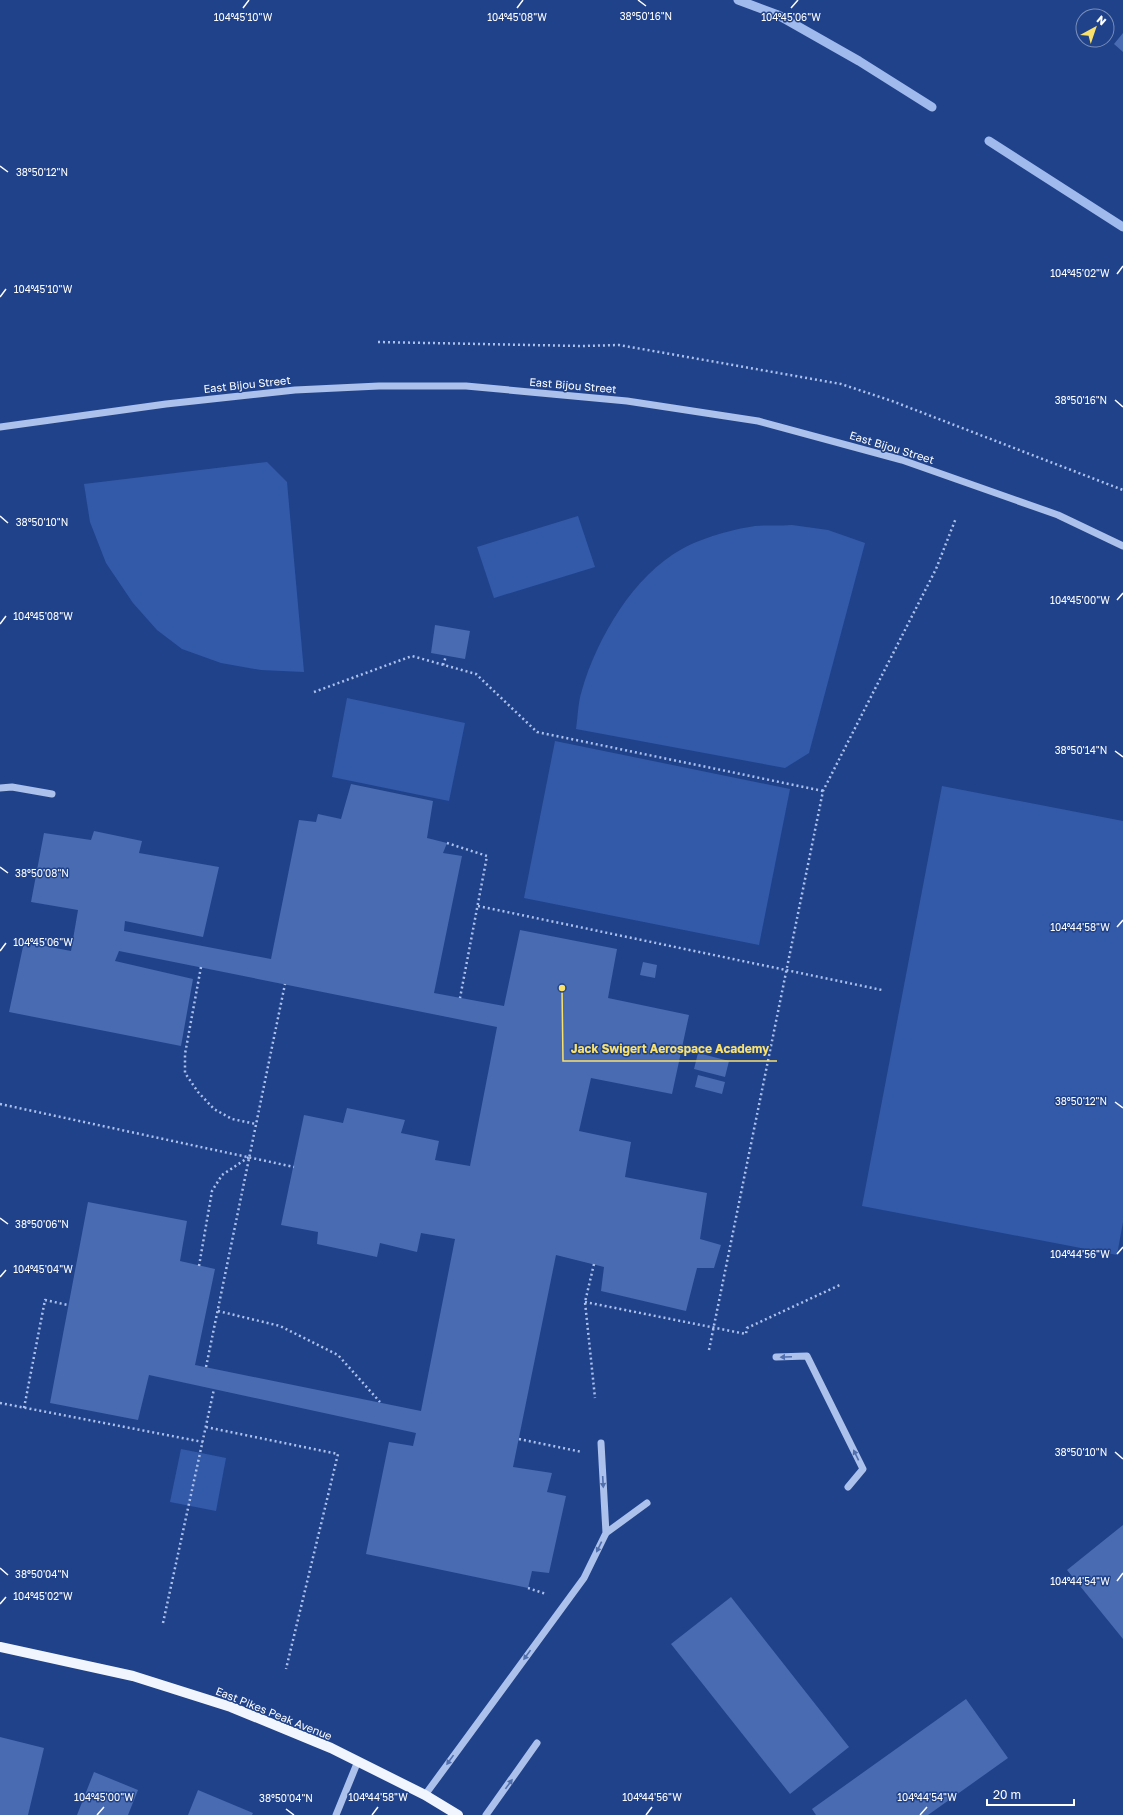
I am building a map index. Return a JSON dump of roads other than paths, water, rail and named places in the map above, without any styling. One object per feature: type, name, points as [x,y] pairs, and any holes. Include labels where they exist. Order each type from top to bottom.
[{"type":"main road","name":"East Pikes Peak Avenue","points":[[0,1647],[133,1676],[231,1707],[331,1748],[425,1795],[458,1815]]},
{"type":"street","name":"East Bijou Street","points":[[0,427],[166,404],[294,390],[379,386],[466,386],[627,401],[758,421],[902,460],[1058,515],[1123,546]]},
{"type":"street","points":[[0,788],[12,787],[52,794]]},
{"type":"street","points":[[776,1357],[807,1356],[862,1469],[848,1487]]},
{"type":"street","points":[[601,1443],[606,1533]]},
{"type":"street","points":[[425,1795],[584,1578],[606,1533],[647,1503]]},
{"type":"street","points":[[486,1815],[537,1743]]},
{"type":"street","points":[[336,1815],[358,1762]]},
{"type":"waterway","points":[[738,0],[778,15],[859,61],[932,107]]},
{"type":"waterway","points":[[989,141],[1123,227]]},
{"type":"place","name":"Jack Swigert Aerospace Academy","points":[[562,988]]}]
